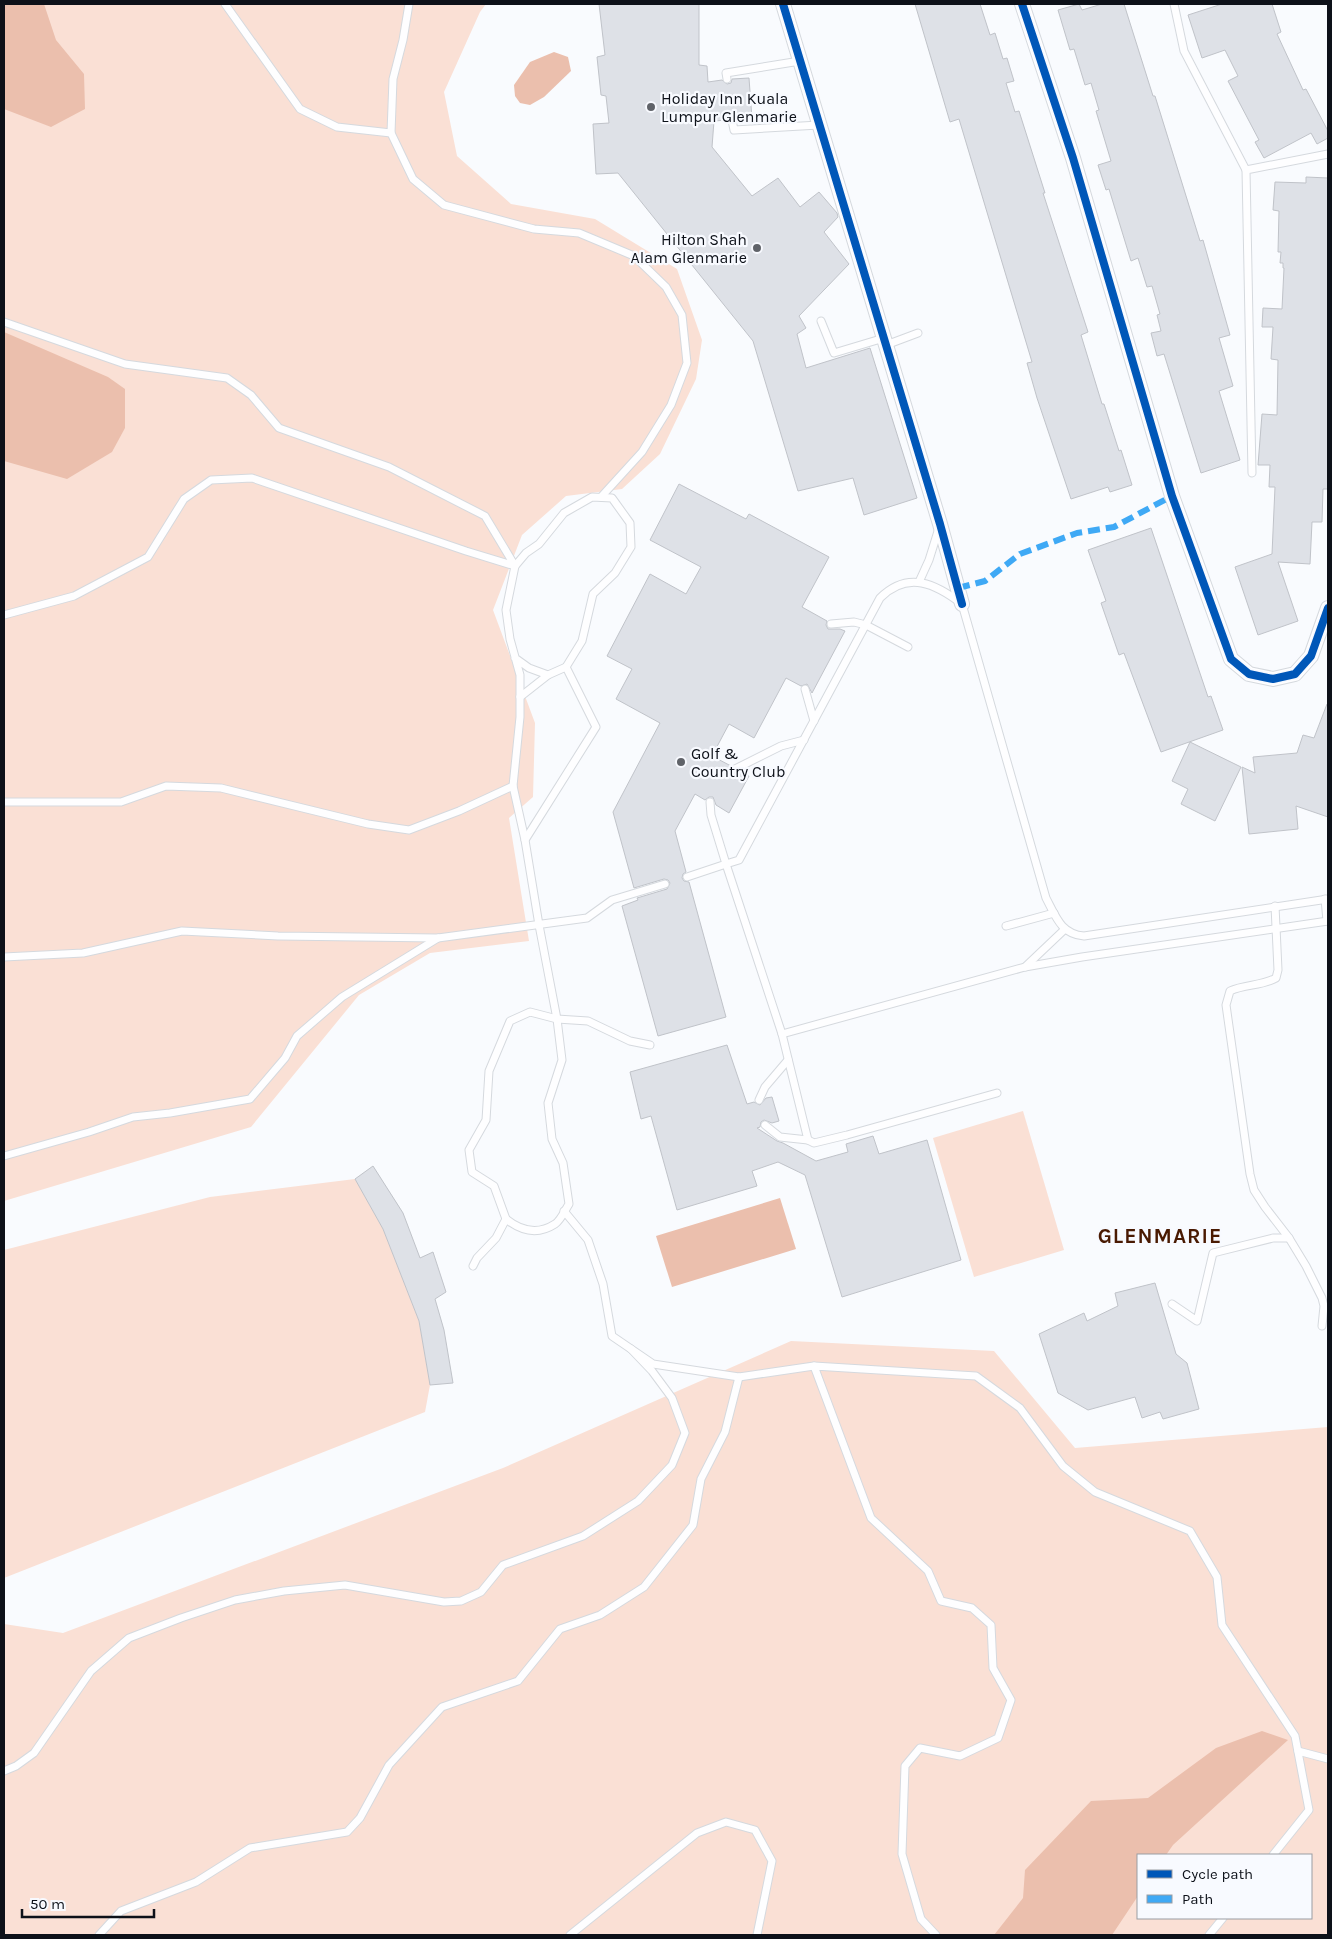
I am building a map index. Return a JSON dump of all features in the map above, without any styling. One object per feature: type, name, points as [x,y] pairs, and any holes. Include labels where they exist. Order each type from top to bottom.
[{"type":"street","points":[[782,4],[940,524],[962,604]]},
{"type":"street","points":[[1022,4],[1072,158],[1172,496],[1231,659],[1249,674],[1273,679],[1295,674],[1311,656],[1328,608]]},
{"type":"lane","points":[[225,4],[300,109],[337,127],[391,133]]},
{"type":"lane","points":[[409,4],[403,40],[393,79],[391,133],[413,179],[444,205],[534,229],[579,233],[634,256],[666,287],[682,315],[686,363],[671,405],[642,452],[601,497]]},
{"type":"lane","points":[[1174,4],[1184,51],[1246,170],[1252,473]]},
{"type":"lane","points":[[727,80],[726,74],[800,61]]},
{"type":"lane","points":[[732,120],[734,130],[819,125]]},
{"type":"lane","points":[[1246,170],[1328,154]]},
{"type":"lane","points":[[821,321],[834,353],[918,333]]},
{"type":"lane","points":[[4,322],[125,364],[227,378],[251,395],[279,428],[389,467],[485,516],[515,566]]},
{"type":"lane","points":[[4,615],[74,596],[148,557],[184,499],[212,480],[252,478],[466,552],[515,566]]},
{"type":"lane","points":[[520,697],[548,675],[566,667],[582,641],[593,594],[615,573],[631,547],[630,523],[612,498],[592,497],[564,513],[539,544],[526,553],[515,566],[506,610],[520,675],[520,697],[520,717],[513,786],[525,840],[557,1019],[562,1060],[548,1103],[552,1138],[563,1162],[569,1204],[556,1223],[537,1231],[517,1228],[506,1219],[494,1186],[472,1172],[470,1150],[486,1120],[489,1071],[510,1020],[530,1012],[557,1019],[588,1021],[630,1041],[650,1045]]},
{"type":"lane","points":[[919,582],[929,560],[940,524]]},
{"type":"lane","points":[[687,877],[739,860],[880,598],[887,591],[900,585],[919,582],[942,589],[962,604],[1046,898],[1064,930],[1073,935],[1084,936],[1327,899],[1328,921],[1025,967],[782,1034]]},
{"type":"lane","points":[[832,624],[854,622],[866,625],[908,647]]},
{"type":"lane","points":[[515,658],[529,668],[548,675]]},
{"type":"lane","points":[[525,840],[596,727],[566,667]]},
{"type":"lane","points":[[805,689],[814,721]]},
{"type":"lane","points":[[735,768],[767,752],[804,740]]},
{"type":"lane","points":[[4,802],[121,802],[166,786],[221,788],[368,824],[409,830],[459,811],[513,786]]},
{"type":"lane","points":[[710,802],[711,815],[726,864],[782,1034],[808,1140]]},
{"type":"lane","points":[[4,957],[83,953],[182,931],[278,936],[438,938],[587,918],[612,900],[665,884]]},
{"type":"lane","points":[[1275,906],[1278,970],[1276,978],[1269,982],[1238,987],[1230,991],[1226,1005],[1250,1174],[1254,1190],[1264,1207],[1289,1238],[1306,1266],[1322,1298],[1324,1306],[1322,1326]]},
{"type":"lane","points":[[1006,926],[1054,913]]},
{"type":"lane","points":[[1025,967],[1064,930]]},
{"type":"lane","points":[[4,1156],[89,1132],[134,1116],[170,1113],[250,1099],[285,1058],[297,1036],[342,997],[438,938]]},
{"type":"lane","points":[[758,1100],[788,1060]]},
{"type":"lane","points":[[765,1125],[780,1137],[808,1140],[814,1143],[997,1093]]},
{"type":"lane","points":[[564,1211],[588,1240],[603,1284],[612,1336],[653,1364],[739,1377],[814,1366],[976,1376],[1020,1408],[1063,1466],[1095,1492],[1190,1531],[1217,1577],[1222,1625],[1295,1736],[1310,1810],[1274,1854]]},
{"type":"lane","points":[[473,1266],[496,1238],[506,1219]]},
{"type":"lane","points":[[1172,1304],[1197,1321],[1213,1253],[1273,1238],[1289,1238]]},
{"type":"lane","points":[[4,1771],[16,1766],[34,1753],[91,1671],[129,1638],[180,1618],[235,1600],[345,1585],[444,1602],[461,1601],[481,1592],[503,1565],[583,1536],[638,1500],[672,1465],[685,1434],[672,1398],[652,1371],[631,1349]]},
{"type":"lane","points":[[814,1366],[871,1518],[928,1571],[941,1600],[972,1608],[991,1625],[993,1668],[1011,1700],[998,1738],[960,1756],[920,1748],[905,1766],[902,1854],[921,1919],[936,1935]]},
{"type":"lane","points":[[99,1935],[121,1910],[196,1882],[250,1848],[347,1832],[360,1818],[389,1765],[442,1707],[518,1681],[560,1629],[600,1615],[644,1587],[693,1526],[701,1479],[725,1432],[739,1377]]},
{"type":"lane","points":[[1298,1751],[1328,1759]]},
{"type":"lane","points":[[570,1935],[697,1833],[726,1822],[755,1830],[772,1861],[757,1935]]},
{"type":"lane","points":[[1208,1935],[1222,1919]]},
{"type":"shaded area","points":[[4,4],[486,4],[480,12],[444,92],[457,156],[511,204],[595,219],[677,269],[702,340],[696,379],[660,454],[622,489],[566,496],[522,535],[493,610],[535,723],[533,797],[509,818],[529,941],[430,953],[359,995],[251,1127],[4,1201]]},
{"type":"shaded area","points":[[4,4],[44,4],[56,40],[84,74],[85,109],[51,127],[4,109]]},
{"type":"shaded area","points":[[554,52],[568,57],[571,71],[544,97],[530,105],[520,103],[515,96],[514,85],[530,62]]},
{"type":"shaded area","points":[[4,332],[108,377],[125,389],[125,428],[112,452],[67,479],[4,461]]},
{"type":"shaded area","points":[[1023,1111],[1064,1250],[974,1277],[933,1138]]},
{"type":"shaded area","points":[[355,1179],[383,1229],[419,1321],[430,1385],[425,1412],[4,1578],[4,1250],[210,1197]]},
{"type":"shaded area","points":[[780,1198],[796,1249],[672,1287],[656,1236]]},
{"type":"shaded area","points":[[791,1341],[994,1351],[1075,1448],[1328,1427],[1328,1935],[4,1935],[4,1624],[63,1633],[503,1468]]},
{"type":"shaded area","points":[[1262,1731],[1288,1740],[1173,1845],[1167,1854],[1137,1854],[1137,1898],[1112,1935],[994,1935],[1023,1898],[1025,1870],[1091,1801],[1148,1798],[1216,1748]]},
{"type":"building","name":"Hilton Shah Alam Glenmarie","points":[[599,4],[699,4],[699,65],[707,66],[708,82],[722,80],[727,84],[731,83],[732,79],[749,78],[752,119],[737,120],[736,116],[731,115],[728,116],[727,120],[714,121],[712,147],[752,196],[778,178],[800,207],[819,192],[837,213],[838,217],[824,232],[849,264],[799,316],[806,328],[797,334],[806,368],[870,348],[917,498],[864,515],[853,478],[798,491],[753,341],[618,173],[596,174],[593,124],[609,123],[606,96],[601,95],[597,57],[605,55]]},
{"type":"building","points":[[915,4],[980,4],[990,35],[995,33],[1003,59],[1007,58],[1014,81],[1006,83],[1015,112],[1019,111],[1045,193],[1043,193],[1088,332],[1081,335],[1102,404],[1104,404],[1132,485],[1110,492],[1108,487],[1071,499],[1037,398],[1027,363],[1032,362],[959,119],[950,122]]},
{"type":"building","points":[[1079,4],[1082,10],[1102,4],[1124,4],[1200,241],[1203,240],[1230,335],[1219,338],[1233,386],[1219,391],[1240,460],[1201,473],[1164,354],[1157,356],[1151,333],[1161,331],[1157,315],[1160,314],[1152,286],[1147,287],[1138,258],[1131,261],[1109,189],[1106,190],[1098,165],[1111,161],[1096,111],[1099,110],[1091,83],[1085,85],[1074,49],[1070,50],[1058,10]]},
{"type":"building","points":[[1222,4],[1272,4],[1281,32],[1277,34],[1303,90],[1306,89],[1328,131],[1328,138],[1317,144],[1311,133],[1264,158],[1255,142],[1259,140],[1228,81],[1238,76],[1225,50],[1202,58],[1188,15]]},
{"type":"building","points":[[1306,177],[1328,178],[1328,489],[1323,489],[1322,522],[1312,522],[1310,564],[1278,562],[1298,621],[1258,635],[1235,567],[1272,554],[1275,487],[1269,487],[1270,465],[1258,465],[1262,414],[1277,415],[1278,360],[1271,359],[1273,327],[1262,327],[1263,308],[1282,309],[1284,268],[1283,263],[1280,263],[1281,252],[1278,252],[1279,211],[1273,210],[1275,182],[1306,183]]},
{"type":"building","name":"Golf & Country Club","points":[[679,484],[746,519],[749,514],[829,557],[802,607],[827,621],[828,629],[845,631],[812,693],[807,684],[801,686],[786,678],[754,738],[729,724],[712,756],[731,766],[730,771],[733,774],[741,772],[749,776],[729,813],[716,805],[713,797],[705,800],[695,794],[675,831],[686,872],[682,878],[684,881],[689,882],[726,1017],[658,1036],[622,906],[638,900],[637,898],[667,889],[670,883],[664,879],[634,888],[613,812],[660,723],[616,699],[632,669],[607,656],[650,574],[686,594],[701,567],[650,540]]},
{"type":"building","points":[[1151,528],[1208,697],[1211,696],[1223,730],[1161,752],[1124,653],[1119,655],[1101,603],[1106,601],[1088,550]]},
{"type":"building","points":[[1327,704],[1328,817],[1296,806],[1298,829],[1249,834],[1242,767],[1255,773],[1253,757],[1297,753],[1303,735],[1314,738]]},
{"type":"building","points":[[1190,742],[1241,767],[1215,821],[1181,804],[1188,789],[1172,781]]},
{"type":"building","points":[[727,1045],[747,1104],[754,1102],[760,1105],[766,1098],[772,1097],[779,1121],[772,1123],[764,1120],[761,1122],[760,1127],[757,1128],[777,1141],[816,1161],[848,1152],[846,1144],[873,1136],[879,1154],[927,1140],[961,1260],[842,1297],[805,1175],[778,1162],[752,1171],[757,1186],[677,1210],[651,1116],[641,1119],[630,1072]]},
{"type":"building","points":[[373,1166],[403,1213],[420,1258],[433,1252],[446,1292],[435,1299],[444,1330],[453,1383],[430,1385],[419,1321],[383,1229],[355,1179]]},
{"type":"building","points":[[1155,1283],[1176,1354],[1187,1363],[1199,1409],[1163,1419],[1160,1412],[1142,1418],[1135,1397],[1088,1410],[1058,1393],[1039,1334],[1084,1313],[1087,1321],[1118,1306],[1115,1293]]},
{"type":"marked path","points":[[958,588],[985,581],[1020,554],[1077,533],[1114,527],[1172,496]]},
{"type":"cycle path","points":[[783,4],[940,524],[962,604]]},
{"type":"cycle path","points":[[1022,4],[1073,158],[1172,496],[1231,659],[1249,674],[1273,679],[1295,674],[1311,656],[1328,608]]},
{"type":"place","name":"Holiday Inn Kuala Lumpur Glenmarie","points":[[651,107]]},
{"type":"place","name":"Hilton Shah Alam Glenmarie","points":[[757,248]]},
{"type":"place","name":"Golf & Country Club","points":[[681,762]]},
{"type":"district","name":"GLENMARIE","points":[[1160,1236]]}]
